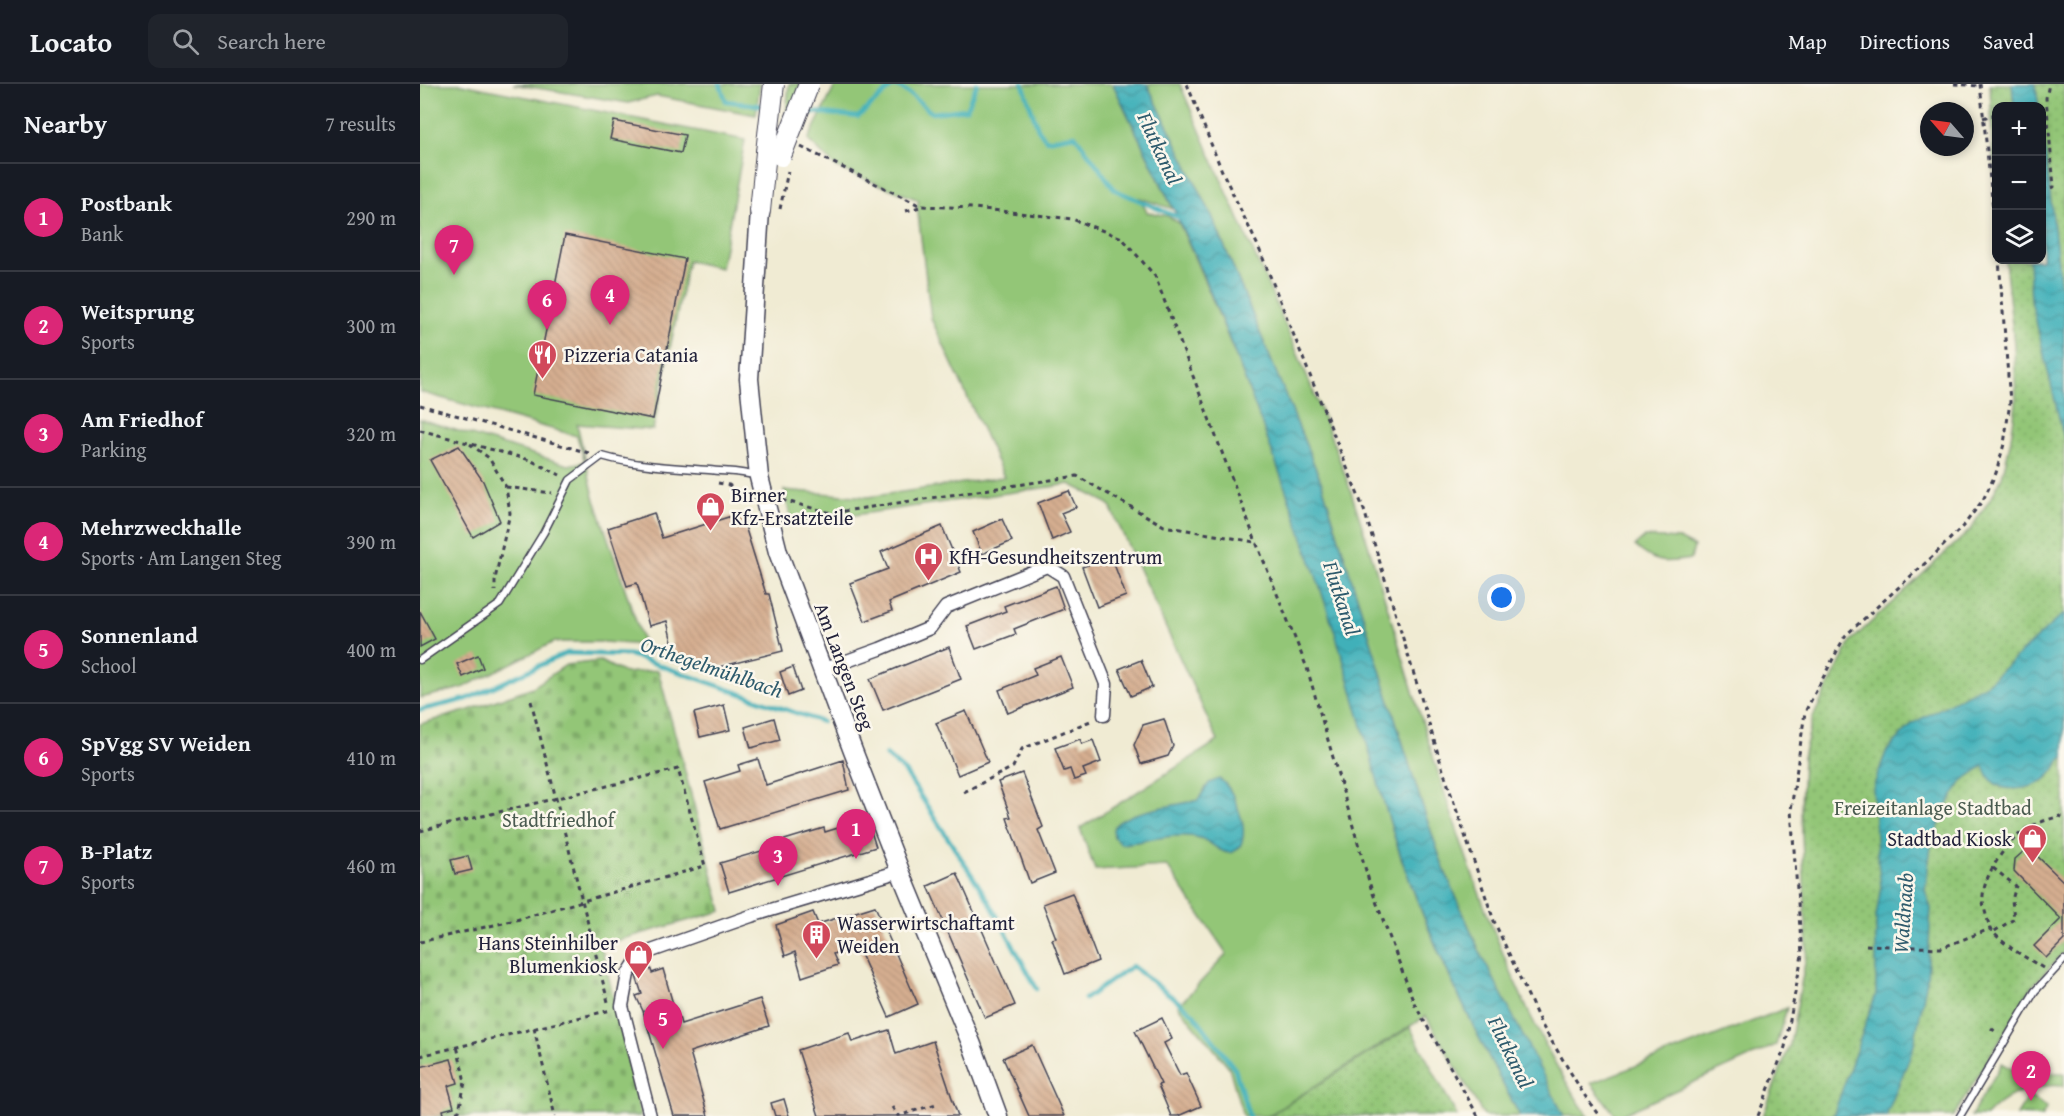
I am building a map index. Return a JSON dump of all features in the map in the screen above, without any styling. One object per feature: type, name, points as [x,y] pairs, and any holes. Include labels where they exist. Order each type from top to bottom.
[{"type":"main road","points":[[774,84],[779,157]]},
{"type":"main road","points":[[769,215],[779,157],[809,84]]},
{"type":"street","name":"Am Langen Steg","points":[[769,215],[749,380],[759,477],[778,552],[900,871],[963,1023],[998,1116]]},
{"type":"street","points":[[822,670],[930,628],[946,607],[1047,566],[1064,576],[1106,684],[1104,715]]},
{"type":"street","points":[[650,1116],[622,1006],[628,974],[640,955],[751,916],[900,871]]},
{"type":"lane","points":[[420,660],[500,604],[544,532],[570,480],[602,456],[616,460],[676,467],[744,472],[759,477]]},
{"type":"lane","points":[[1960,1116],[2035,991],[2064,960]]},
{"type":"path","points":[[1186,84],[1222,171],[1258,246],[1364,510],[1443,770],[1494,921],[1540,1022],[1582,1093],[1599,1116]]},
{"type":"path","points":[[1954,84],[1980,85],[1993,210]]},
{"type":"path","points":[[2046,188],[2054,187],[2046,125],[2046,98],[2049,84]]},
{"type":"path","points":[[1983,118],[1992,115]]},
{"type":"path","points":[[799,146],[921,206]]},
{"type":"path","points":[[769,215],[779,157]]},
{"type":"path","points":[[906,211],[921,206],[974,208],[1072,219],[1122,238],[1155,276],[1256,542],[1307,668],[1371,888],[1415,1005],[1478,1116]]},
{"type":"path","points":[[1758,1116],[1785,1047],[1802,955],[1791,810],[1805,712],[1845,636],[1964,525],[1983,500],[1996,473],[2004,444],[2010,402],[1999,264]]},
{"type":"path","points":[[420,405],[602,456]]},
{"type":"path","points":[[420,430],[530,460],[570,480]]},
{"type":"path","points":[[470,444],[489,458],[506,487],[510,513],[495,579],[493,609]]},
{"type":"path","points":[[780,500],[831,513],[1077,476],[1164,526],[1256,542]]},
{"type":"path","points":[[506,487],[563,494]]},
{"type":"path","points":[[420,1056],[613,1009],[582,901],[531,701]]},
{"type":"path","points":[[964,792],[1013,767],[1022,749],[1104,715]]},
{"type":"path","points":[[420,831],[678,769],[705,866],[516,920],[420,942]]},
{"type":"path","points":[[2052,973],[2004,945],[1992,930],[1983,899],[1988,876],[2005,850],[2022,832],[2060,816],[2064,818]]},
{"type":"path","points":[[1866,945],[1941,948],[1992,930],[2014,919],[2012,900],[2016,885],[1993,868]]},
{"type":"path","points":[[534,1028],[555,1116]]},
{"type":"path","points":[[448,1116],[459,1111],[465,1082],[457,1046]]},
{"type":"path","points":[[892,1107],[898,1116],[936,1104]]},
{"type":"green space","points":[[420,84],[461,84],[745,140],[721,268],[688,261],[653,430],[577,424],[594,497],[644,645],[554,642],[462,688],[420,698],[420,419],[568,465],[585,462],[577,436],[420,392]]},
{"type":"green space","points":[[513,84],[760,84],[756,115],[657,96],[628,103]]},
{"type":"green space","points":[[789,84],[802,84],[786,116]]},
{"type":"green space","points":[[836,84],[1113,84],[1173,209],[1140,198],[1147,212],[1168,216],[1179,223],[1263,425],[1318,580],[1344,661],[1385,806],[1415,896],[1457,992],[1520,1116],[1484,1116],[1426,1016],[1268,1116],[1243,1116],[1229,1067],[1178,1006],[1227,954],[1167,866],[1095,870],[1080,828],[1218,741],[1109,504],[1070,484],[792,524],[784,490],[868,497],[1004,477],[931,318],[917,206],[919,200],[837,168],[808,140]]},
{"type":"green space","points":[[1147,84],[1180,84],[1289,334],[1349,486],[1445,794],[1480,895],[1527,1009],[1555,1064],[1588,1116],[1564,1116],[1557,1105],[1479,950],[1444,869],[1322,484],[1212,216]]},
{"type":"green space","name":"Freizeitanlage Stadtbad","points":[[1990,84],[2064,84],[2064,952],[2033,985],[1954,1116],[1763,1116],[1790,1044],[1807,952],[1801,810],[1803,757],[1813,717],[1851,641],[1970,530],[2002,477],[2010,444],[2016,404],[2014,344],[2005,264],[2046,264],[2046,102],[1992,102],[1992,131]]},
{"type":"green space","points":[[1645,537],[1679,539],[1694,547],[1691,559],[1667,562],[1655,560],[1635,546]]},
{"type":"green space","name":"Stadtfriedhof","points":[[600,661],[625,673],[658,670],[722,911],[601,945],[641,1116],[420,1116],[420,724],[469,710],[533,687],[566,665]]},
{"type":"green space","points":[[1787,1008],[1776,1045],[1619,1116],[1616,1116],[1591,1083]]},
{"type":"green space","points":[[1410,1027],[1457,1116],[1268,1116]]},
{"type":"green space","points":[[2002,1063],[2024,1076],[2037,1073],[2064,1073],[2064,1086],[2042,1086],[2021,1091],[2003,1101],[1986,1116],[1971,1116]]},
{"type":"green space","points":[[2028,1096],[2047,1107],[2042,1116],[2017,1115]]},
{"type":"water","name":"Flutkanal","points":[[1113,84],[1147,84],[1212,216],[1322,484],[1444,869],[1479,950],[1564,1116],[1520,1116],[1442,960],[1403,862],[1328,611],[1282,478],[1215,304],[1187,239]]},
{"type":"water","points":[[2012,84],[2035,84],[2038,102],[2014,102]]},
{"type":"water","points":[[2046,159],[2064,315],[2064,439],[2031,300],[2029,264],[2046,264]]},
{"type":"water","name":"Waldnaab","points":[[2064,613],[2064,757],[2045,779],[2025,788],[2010,789],[1997,785],[1984,766],[1962,781],[1945,809],[1931,847],[1925,890],[1931,908],[1927,980],[1913,1049],[1886,1116],[1833,1116],[1876,994],[1876,917],[1881,886],[1873,788],[1886,752],[1913,723],[1988,683]]},
{"type":"water","points":[[1219,779],[1232,794],[1243,824],[1241,845],[1233,852],[1225,852],[1200,838],[1191,836],[1171,836],[1121,844],[1114,837],[1113,829],[1127,818],[1138,813],[1198,800],[1209,783]]},
{"type":"building","points":[[614,121],[685,135],[681,153],[610,139]]},
{"type":"building","points":[[565,235],[685,259],[653,419],[533,395]]},
{"type":"building","points":[[459,446],[483,481],[500,521],[473,537],[430,460]]},
{"type":"building","points":[[1069,491],[1076,507],[1061,513],[1070,532],[1052,540],[1038,503]]},
{"type":"building","points":[[654,513],[662,538],[741,513],[766,594],[769,594],[783,651],[707,670],[676,660],[667,621],[649,626],[637,583],[627,586],[608,528]]},
{"type":"building","points":[[1002,519],[1012,541],[982,554],[973,532]]},
{"type":"building","points":[[942,526],[961,572],[889,602],[892,611],[865,621],[850,583],[888,569],[881,552]]},
{"type":"building","points":[[1111,556],[1126,596],[1097,607],[1082,567]]},
{"type":"building","points":[[1056,586],[1064,609],[1014,629],[1016,634],[976,649],[967,626],[1006,611],[1004,606]]},
{"type":"building","points":[[420,611],[435,639],[420,647]]},
{"type":"building","points":[[949,647],[961,679],[883,710],[870,679]]},
{"type":"building","points":[[478,655],[483,668],[463,677],[457,664]]},
{"type":"building","points":[[1061,657],[1073,687],[1008,713],[999,690],[1036,675],[1033,668]]},
{"type":"building","points":[[1141,660],[1152,687],[1131,696],[1119,669]]},
{"type":"building","points":[[793,667],[801,691],[788,696],[780,672]]},
{"type":"building","points":[[724,705],[730,730],[700,737],[694,713]]},
{"type":"building","points":[[966,711],[988,762],[958,775],[936,723]]},
{"type":"building","points":[[774,718],[780,740],[751,748],[745,727]]},
{"type":"building","points":[[1164,719],[1173,746],[1168,756],[1141,764],[1134,745],[1143,725]]},
{"type":"building","points":[[1080,739],[1082,744],[1093,740],[1101,762],[1083,769],[1086,776],[1074,780],[1070,769],[1064,771],[1055,748]]},
{"type":"building","points":[[758,759],[766,785],[843,760],[849,790],[720,829],[705,782],[740,771],[738,765]]},
{"type":"building","points":[[1022,773],[1043,827],[1038,830],[1055,873],[1030,883],[1007,818],[1011,817],[998,782]]},
{"type":"building","points":[[867,819],[876,847],[729,892],[720,863],[782,845],[781,841],[824,828],[825,832]]},
{"type":"building","points":[[2024,851],[2035,854],[2064,882],[2064,940],[2046,958],[2034,946],[2061,919],[2014,871],[2015,859]]},
{"type":"building","points":[[468,856],[472,870],[455,874],[451,860]]},
{"type":"building","points":[[957,873],[1015,1005],[985,1018],[928,886]]},
{"type":"building","points":[[1072,893],[1098,961],[1065,974],[1052,939],[1056,938],[1043,904]]},
{"type":"building","name":"Wasserwirtschaftamt Weiden","points":[[875,906],[918,1004],[889,1017],[857,945],[833,954],[838,965],[802,977],[795,952],[785,956],[776,925],[813,912],[818,924]]},
{"type":"building","points":[[649,964],[652,973],[663,969],[677,1018],[679,1017],[681,1024],[760,999],[769,1026],[690,1052],[708,1116],[674,1116],[643,1011],[636,996],[642,994],[636,976],[643,966]]},
{"type":"building","points":[[1162,1018],[1172,1039],[1164,1043],[1180,1075],[1186,1073],[1201,1106],[1178,1116],[1171,1116],[1158,1085],[1161,1084],[1135,1031]]},
{"type":"building","points":[[889,1030],[896,1054],[933,1041],[958,1116],[819,1116],[798,1050],[849,1033],[852,1042]]},
{"type":"building","points":[[1032,1045],[1064,1116],[1029,1116],[1003,1058]]},
{"type":"building","points":[[451,1059],[458,1083],[448,1086],[454,1107],[443,1110],[444,1114],[420,1116],[420,1067]]},
{"type":"building","points":[[784,1099],[789,1116],[775,1116],[771,1103]]},
{"type":"waterway","points":[[720,84],[726,101],[765,106]]},
{"type":"waterway","points":[[803,111],[858,117],[894,85],[910,94],[932,113],[966,109],[977,84]]},
{"type":"waterway","points":[[1023,84],[1038,129],[1046,140],[1075,135],[1115,190],[1182,219]]},
{"type":"waterway","name":"Orthegelmühlbach","points":[[420,710],[467,699],[567,653],[630,655],[822,722]]},
{"type":"waterway","name":"Orthegelmühlbach","points":[[886,755],[905,772],[990,903],[1037,989]]},
{"type":"waterway","points":[[1085,999],[1132,966],[1193,1013],[1235,1069],[1249,1116]]},
{"type":"place","name":"B-Platz","points":[[454,275]]},
{"type":"place","name":"Mehrzweckhalle","points":[[610,325]]},
{"type":"place","name":"SpVgg SV Weiden","points":[[547,330]]},
{"type":"place","name":"Pizzeria Catania","points":[[543,380]]},
{"type":"place","name":"Birner Kfz-Ersatzteile","points":[[710,532]]},
{"type":"place","name":"KfH-Gesundheitszentrum","points":[[928,582]]},
{"type":"place","name":"Postbank","points":[[856,859]]},
{"type":"place","name":"Stadtbad Kiosk","points":[[2033,864]]},
{"type":"place","name":"Am Friedhof","points":[[778,886]]},
{"type":"place","name":"Wasserwirtschaftamt Weiden","points":[[816,960]]},
{"type":"place","name":"Hans Steinhilber Blumenkiosk","points":[[639,980]]},
{"type":"place","name":"Sonnenland","points":[[663,1049]]},
{"type":"place","name":"Weitsprung","points":[[2031,1101]]}]
